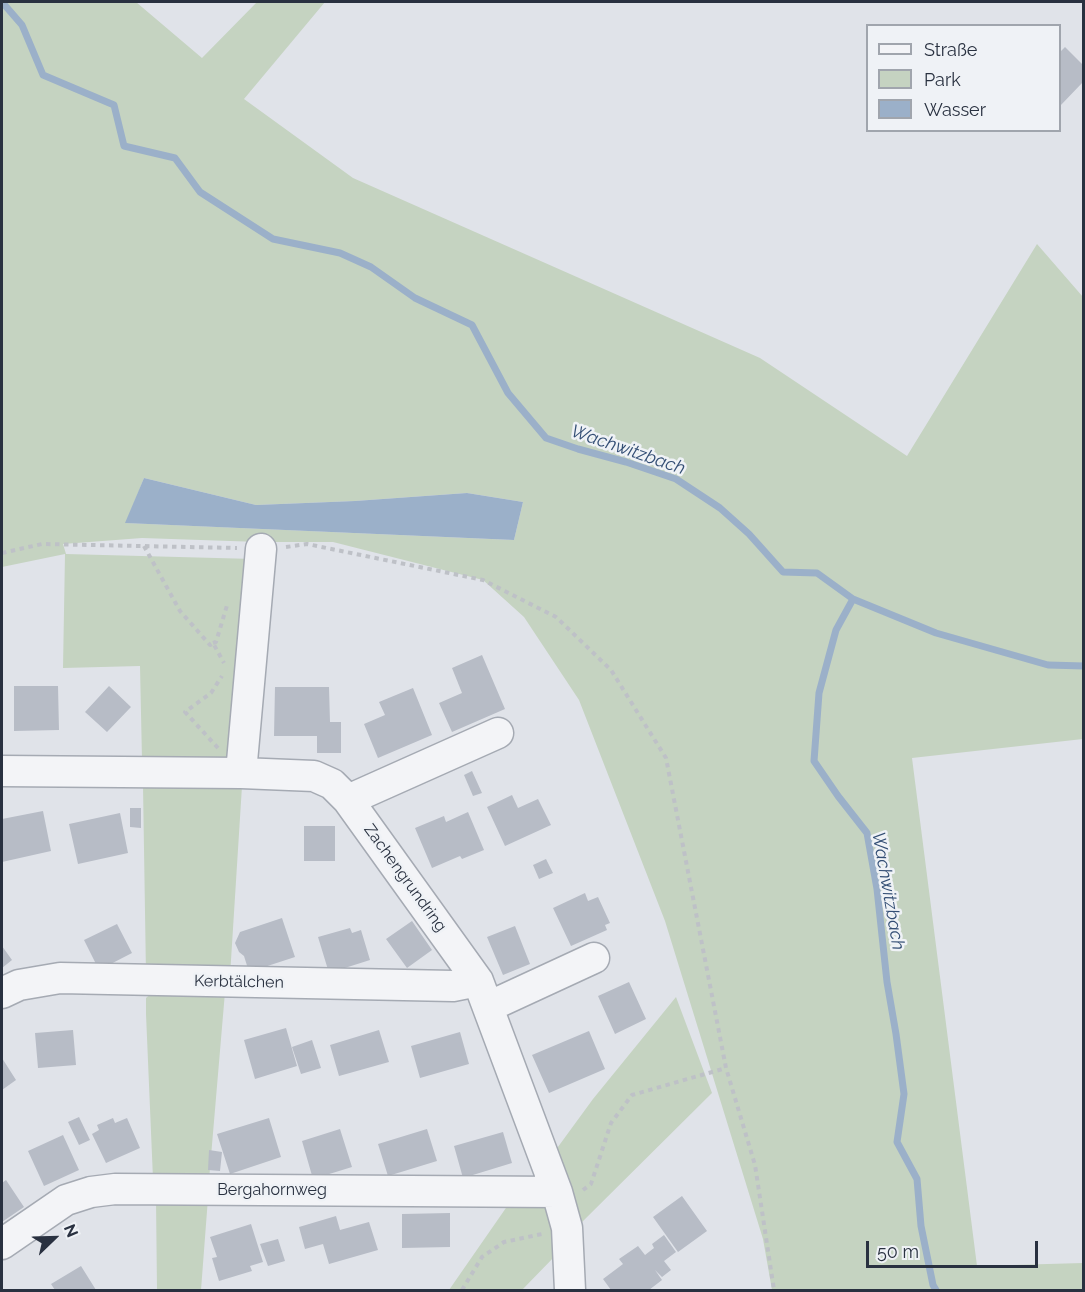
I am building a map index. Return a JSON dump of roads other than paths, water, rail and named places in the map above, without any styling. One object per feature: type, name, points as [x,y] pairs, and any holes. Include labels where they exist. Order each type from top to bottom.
[{"type":"street","points":[[241,772],[261,549]]},
{"type":"street","points":[[348,800],[498,733]]},
{"type":"street","name":"Zachengrundring","points":[[2,771],[241,772],[314,776],[332,784],[348,800],[483,994],[562,1209],[570,1290]]},
{"type":"street","name":"Kerbtälchen","points":[[2,993],[19,985],[60,978],[453,986],[483,994],[594,958]]},
{"type":"street","name":"Bergahornweg","points":[[2,1244],[66,1200],[91,1192],[115,1189],[562,1209]]},
{"type":"water","points":[[144,478],[256,505],[467,493],[523,502],[514,540],[125,523]]},
{"type":"waterway","name":"Wachwitzbach","points":[[2,2],[22,25],[43,75],[114,105],[124,146],[175,158],[200,192],[273,239],[340,253],[371,267],[415,298],[472,325],[508,393],[546,438],[676,479],[720,508],[749,534],[783,572],[817,573],[853,599],[836,630],[819,693],[814,761],[867,833],[877,889],[887,982],[904,1094],[897,1142],[917,1179],[921,1226],[936,1290]]},
{"type":"waterway","points":[[853,599],[936,633],[1048,665],[1084,666]]}]
